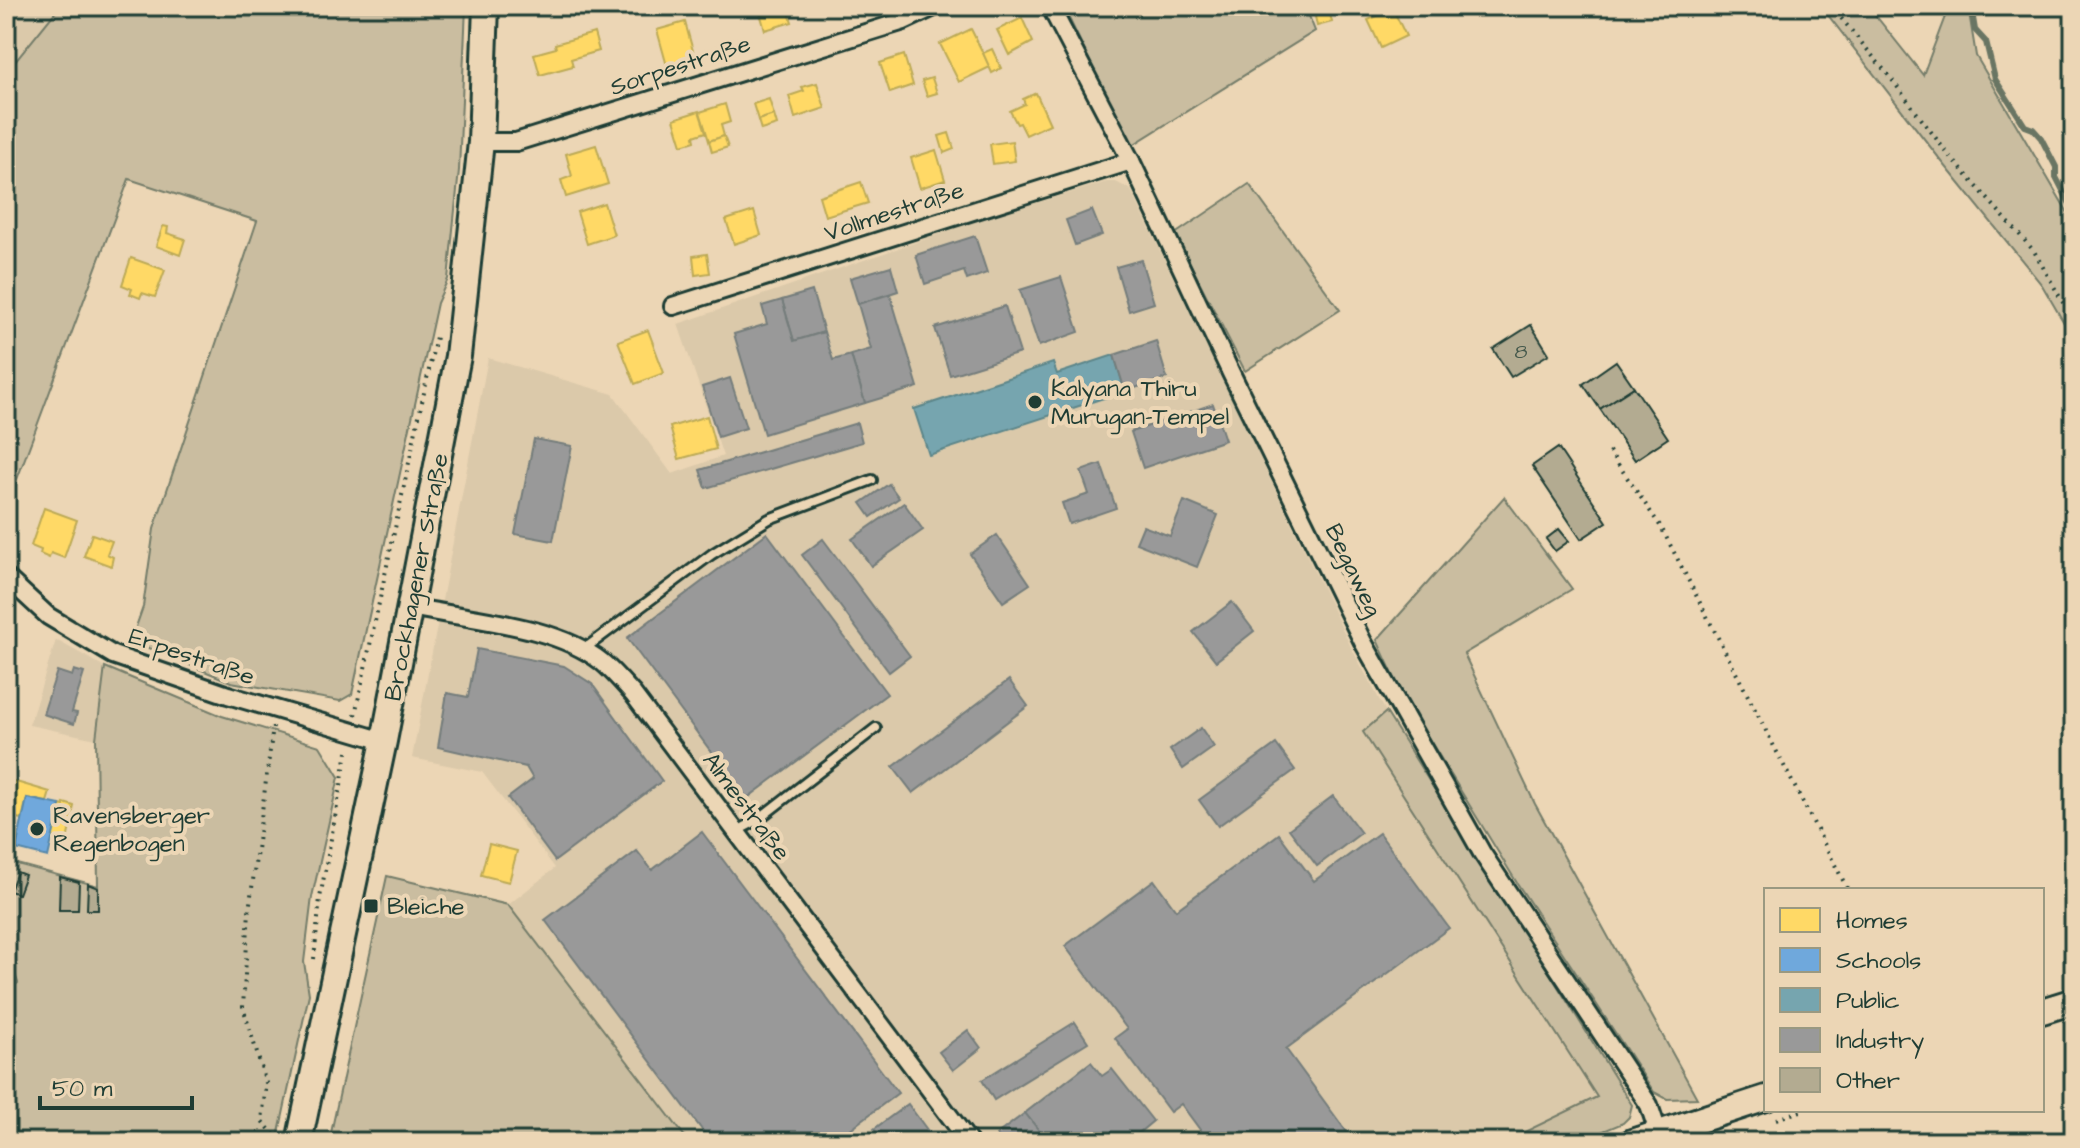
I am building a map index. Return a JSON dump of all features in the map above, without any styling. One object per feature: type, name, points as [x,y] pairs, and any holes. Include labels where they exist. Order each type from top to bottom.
[{"type":"main road","name":"Brockhagener Straße","points":[[299,1142],[384,741],[458,356],[481,142],[486,6]]},
{"type":"main road","points":[[2044,1010],[2074,1001]]},
{"type":"main road","points":[[1632,1142],[1764,1099]]},
{"type":"street","name":"Sorpestraße","points":[[481,142],[516,142],[904,21],[936,6]]},
{"type":"street","name":"Begaweg","points":[[1050,6],[1131,161],[1237,387],[1363,642],[1482,853],[1649,1105],[1658,1132]]},
{"type":"street","name":"Vollmestraße","points":[[673,306],[1131,161]]},
{"type":"street","name":"Erpestraße","points":[[6,577],[48,616],[113,655],[275,709],[384,741]]},
{"type":"street","name":"Almestraße","points":[[411,607],[523,629],[569,642],[602,662],[633,694],[969,1142]]},
{"type":"lane","points":[[583,650],[712,554],[769,519],[872,480]]},
{"type":"lane","points":[[736,831],[756,821],[876,728]]},
{"type":"path","points":[[1831,6],[1947,153],[2034,251],[2074,322]]},
{"type":"path","points":[[315,967],[320,898],[351,731],[440,321]]},
{"type":"path","points":[[1609,451],[1661,527],[1847,888]]},
{"type":"path","points":[[275,709],[249,911],[243,1007],[266,1083],[262,1121],[281,1142]]},
{"type":"shaded area","points":[[6,6],[60,6],[6,73]]},
{"type":"shaded area","points":[[60,6],[466,6],[459,170],[448,279],[437,303],[352,694],[340,701],[231,682],[131,641],[143,607],[154,529],[257,221],[129,179],[6,509],[6,73]]},
{"type":"shaded area","points":[[1063,6],[1305,6],[1315,31],[1131,146]]},
{"type":"shaded area","points":[[1821,6],[1868,6],[1923,75],[1949,6],[1968,6],[1976,56],[2074,223],[2074,340],[2042,285]]},
{"type":"shaded area","points":[[1106,182],[1116,182],[1131,190],[1351,647],[1386,712],[1363,732],[1597,1097],[1504,1142],[689,1142],[508,905],[555,868],[482,772],[412,758],[488,358],[613,394],[672,474],[723,456],[678,324],[986,218]]},
{"type":"shaded area","points":[[1249,184],[1340,310],[1245,371],[1175,234]]},
{"type":"shaded area","points":[[1504,497],[1572,589],[1464,654],[1535,804],[1697,1098],[1667,1099],[1654,1092],[1517,883],[1404,698],[1377,640]]},
{"type":"shaded area","points":[[56,640],[105,667],[96,739],[29,725]]},
{"type":"shaded area","points":[[105,667],[222,716],[320,746],[339,777],[312,897],[304,962],[309,994],[277,1142],[6,1142],[6,992],[18,983],[6,947],[6,861],[98,886],[96,739]]},
{"type":"shaded area","points":[[1386,712],[1632,1105],[1629,1117],[1623,1123],[1577,1142],[1504,1142],[1597,1097],[1363,732]]},
{"type":"shaded area","points":[[387,876],[508,905],[689,1142],[329,1142]]},
{"type":"building: Homes","points":[[758,6],[787,6],[792,22],[765,30]]},
{"type":"building: Homes","points":[[1328,6],[1332,22],[1317,26],[1313,7]]},
{"type":"building: Homes","points":[[1393,9],[1406,36],[1381,48],[1368,20]]},
{"type":"building: Homes","points":[[1022,18],[1033,42],[1009,55],[997,30]]},
{"type":"building: Homes","points":[[685,22],[695,58],[667,66],[657,30]]},
{"type":"building: Homes","points":[[971,29],[990,67],[959,82],[940,44]]},
{"type":"building: Homes","points":[[594,33],[599,51],[571,59],[573,66],[540,75],[534,54],[556,48],[555,44]]},
{"type":"building: Homes","points":[[992,49],[1001,68],[992,73],[983,53]]},
{"type":"building: Homes","points":[[904,55],[913,85],[890,93],[880,63]]},
{"type":"building: Homes","points":[[932,78],[937,93],[927,96],[922,81]]},
{"type":"building: Homes","points":[[817,83],[825,108],[795,118],[789,96],[804,91],[802,87]]},
{"type":"building: Homes","points":[[1036,93],[1050,124],[1026,135],[1010,111],[1025,104],[1023,99]]},
{"type":"building: Homes","points":[[769,99],[774,115],[758,120],[753,104]]},
{"type":"building: Homes","points":[[725,104],[730,122],[721,125],[724,136],[709,141],[700,112]]},
{"type":"building: Homes","points":[[699,111],[706,132],[694,136],[695,141],[682,145],[674,119]]},
{"type":"building: Homes","points":[[774,115],[777,125],[761,130],[758,120]]},
{"type":"building: Homes","points":[[949,133],[954,149],[944,153],[939,136]]},
{"type":"building: Homes","points":[[724,136],[728,147],[712,152],[709,141]]},
{"type":"building: Homes","points":[[1012,141],[1015,161],[993,164],[990,144]]},
{"type":"building: Homes","points":[[596,145],[608,184],[566,197],[561,180],[572,176],[566,154]]},
{"type":"building: Homes","points":[[936,150],[945,180],[920,188],[911,158]]},
{"type":"building: Homes","points":[[861,182],[868,203],[825,216],[819,196]]},
{"type":"building: Homes","points":[[604,203],[614,235],[587,244],[577,212]]},
{"type":"building: Homes","points":[[754,211],[761,235],[734,244],[726,220]]},
{"type":"building: Homes","points":[[163,226],[168,227],[167,233],[185,239],[180,255],[156,246]]},
{"type":"building: Homes","points":[[707,254],[710,273],[695,275],[693,256]]},
{"type":"building: Homes","points":[[131,258],[165,270],[155,297],[142,293],[140,298],[130,294],[132,289],[122,285]]},
{"type":"building: Homes","points":[[648,330],[664,373],[635,384],[618,341]]},
{"type":"building: Homes","points":[[707,416],[716,449],[679,459],[670,427]]},
{"type":"building: Homes","points":[[44,508],[77,520],[64,558],[51,553],[49,558],[31,546]]},
{"type":"building: Homes","points":[[92,534],[112,541],[107,554],[113,557],[111,566],[84,556]]},
{"type":"building: Homes","points":[[6,779],[50,792],[47,802],[27,798],[22,819],[6,815]]},
{"type":"building: Homes","points":[[64,803],[74,806],[67,841],[52,837],[60,805],[64,806]]},
{"type":"building: Homes","points":[[489,844],[517,851],[509,882],[481,875]]},
{"type":"building: Schools","name":"Ravensberger Regenbogen","points":[[27,798],[60,805],[48,857],[16,849]]},
{"type":"building: Public","points":[[1114,355],[1125,391],[929,455],[914,409],[1053,363],[1057,374]]},
{"type":"building: Industry","points":[[1092,210],[1102,235],[1075,245],[1066,220]]},
{"type":"building: Industry","points":[[975,236],[987,273],[967,280],[964,271],[925,284],[916,255]]},
{"type":"building: Industry","points":[[1141,260],[1154,303],[1129,311],[1116,267]]},
{"type":"building: Industry","points":[[891,266],[898,291],[858,304],[850,278]]},
{"type":"building: Industry","points":[[1061,277],[1079,332],[1039,346],[1020,290]]},
{"type":"building: Industry","points":[[812,291],[824,332],[794,341],[782,300]]},
{"type":"building: Industry","points":[[890,294],[918,387],[865,403],[851,355],[871,349],[858,304]]},
{"type":"building: Industry","points":[[782,300],[794,341],[824,332],[833,360],[851,355],[865,403],[764,434],[734,334],[767,324],[762,306]]},
{"type":"building: Industry","points":[[1005,306],[1020,353],[950,375],[935,328]]},
{"type":"building: Industry","points":[[1156,341],[1167,378],[1125,391],[1114,355]]},
{"type":"building: Industry","points":[[730,378],[746,428],[718,437],[702,387]]},
{"type":"building: Industry","points":[[1213,404],[1225,440],[1143,468],[1131,432]]},
{"type":"building: Industry","points":[[857,423],[862,442],[706,488],[700,470]]},
{"type":"building: Industry","points":[[534,439],[572,446],[553,541],[515,534]]},
{"type":"building: Industry","points":[[1101,464],[1116,508],[1069,524],[1062,503],[1089,494],[1081,471]]},
{"type":"building: Industry","points":[[889,484],[899,498],[871,517],[861,503]]},
{"type":"building: Industry","points":[[1184,501],[1218,515],[1197,567],[1136,543],[1143,526],[1170,536]]},
{"type":"building: Industry","points":[[904,503],[923,530],[871,566],[852,539]]},
{"type":"building: Industry","points":[[767,533],[887,694],[746,799],[627,638]]},
{"type":"building: Industry","points":[[997,535],[1030,584],[1003,602],[970,554]]},
{"type":"building: Industry","points":[[823,539],[910,656],[889,672],[802,555]]},
{"type":"building: Industry","points":[[1232,602],[1254,631],[1216,661],[1193,632]]},
{"type":"building: Industry","points":[[477,649],[564,666],[592,684],[662,781],[555,861],[508,798],[533,779],[526,767],[438,747],[447,693],[468,697]]},
{"type":"building: Industry","points":[[74,670],[84,673],[72,712],[77,713],[74,724],[43,714],[57,671],[72,676]]},
{"type":"building: Industry","points":[[1009,680],[1028,706],[913,793],[893,767]]},
{"type":"building: Industry","points":[[1201,728],[1214,747],[1183,769],[1170,750]]},
{"type":"building: Industry","points":[[1276,744],[1295,770],[1218,826],[1199,800]]},
{"type":"building: Industry","points":[[1333,796],[1361,833],[1317,866],[1289,829]]},
{"type":"building: Industry","points":[[702,832],[898,1093],[833,1142],[711,1142],[545,920],[637,851],[652,870]]},
{"type":"building: Industry","points":[[1379,833],[1449,928],[1286,1049],[1354,1142],[1209,1142],[1181,1104],[1170,1112],[1115,1038],[1127,1029],[1065,946],[1154,880],[1176,910],[1279,834],[1314,881]]},
{"type":"building: Industry","points":[[1075,1022],[1088,1042],[994,1100],[982,1080]]},
{"type":"building: Industry","points":[[968,1030],[981,1048],[953,1070],[939,1052]]},
{"type":"building: Industry","points":[[1091,1062],[1102,1076],[1112,1069],[1153,1121],[1128,1142],[1081,1142],[1073,1132],[1061,1142],[1048,1142],[1025,1113]]},
{"type":"building: Industry","points":[[908,1104],[936,1142],[884,1142],[874,1129]]},
{"type":"building: Industry","points":[[1025,1113],[1048,1142],[1001,1142],[996,1135]]},
{"type":"building: Other","points":[[1531,325],[1549,354],[1511,377],[1493,349]]},
{"type":"building: Other","points":[[1616,361],[1634,387],[1600,409],[1583,384]]},
{"type":"building: Other","points":[[1634,387],[1668,438],[1635,460],[1600,409]]},
{"type":"building: Other","points":[[1558,448],[1607,522],[1581,539],[1532,466]]},
{"type":"building: Other","points":[[1559,529],[1569,541],[1555,551],[1546,539]]},
{"type":"building: Other","points":[[17,872],[25,875],[18,894],[10,891]]},
{"type":"building: Other","points":[[60,877],[79,882],[78,910],[59,910]]},
{"type":"building: Other","points":[[88,884],[98,888],[98,910],[87,910]]},
{"type":"waterway","points":[[1971,6],[1975,30],[1986,42],[1995,79],[2025,126],[2041,138],[2074,212]]},
{"type":"place","name":"Kalyana Thiru Murugan-Tempel","points":[[1035,402]]},
{"type":"place","name":"Ravensberger Regenbogen","points":[[37,829]]},
{"type":"place","name":"Bleiche","points":[[371,906]]}]
